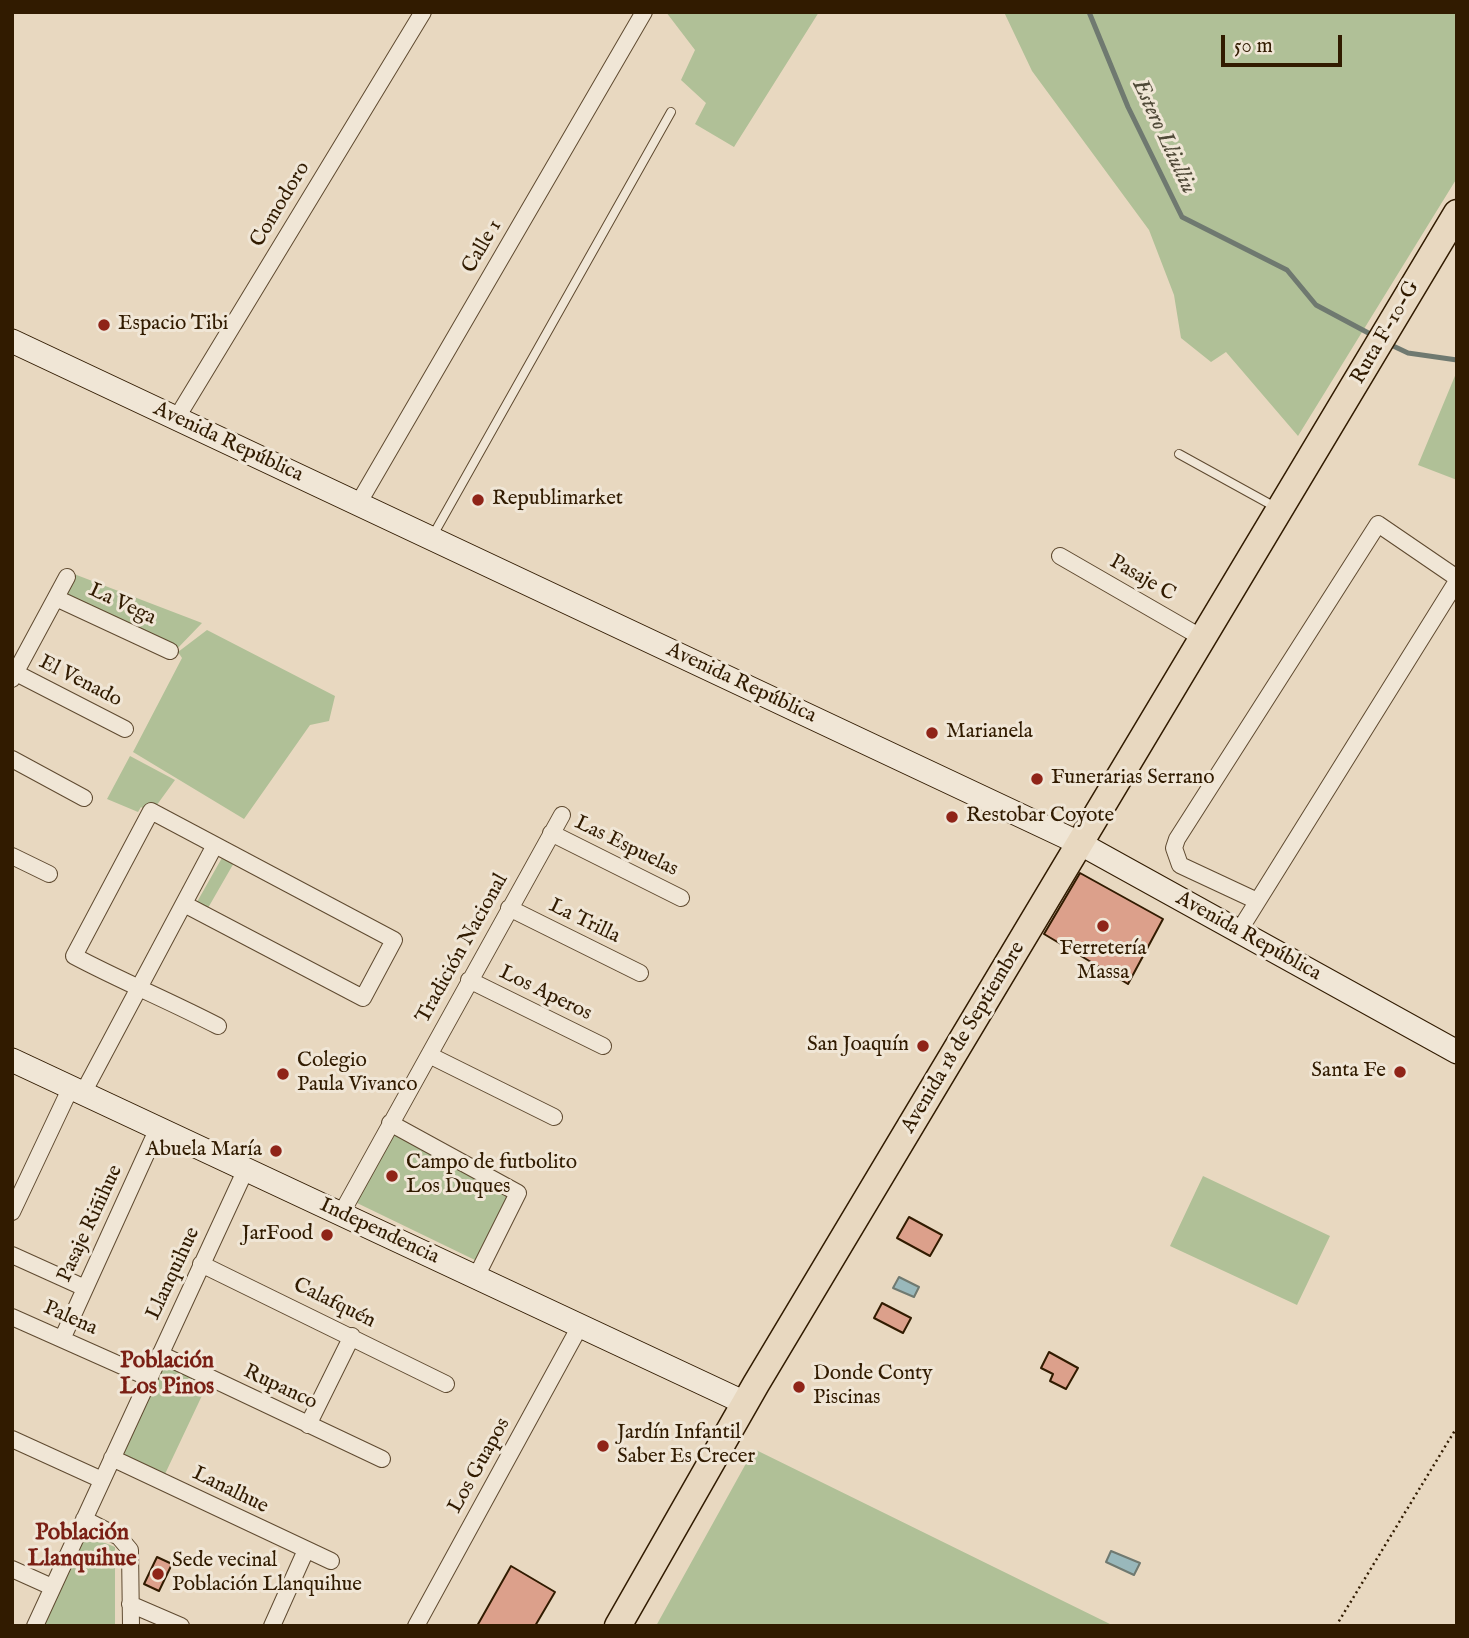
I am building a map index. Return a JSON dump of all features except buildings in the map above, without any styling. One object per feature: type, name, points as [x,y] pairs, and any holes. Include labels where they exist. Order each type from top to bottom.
[{"type":"main road","name":"Ruta F-10-G","points":[[1315,453],[1454,217]]},
{"type":"main road","name":"Avenida República","points":[[12,341],[1081,844],[1457,1052]]},
{"type":"main road","name":"Avenida 18 de Septiembre","points":[[618,1626],[745,1403],[1315,453]]},
{"type":"main road","name":"Independencia","points":[[12,1060],[745,1403]]},
{"type":"street","name":"Comodoro","points":[[176,419],[423,12]]},
{"type":"street","name":"Calle 1","points":[[358,504],[644,12]]},
{"type":"street","points":[[1239,931],[1255,900],[1457,580],[1378,524],[1177,839],[1174,848],[1180,864],[1255,900]]},
{"type":"street","name":"Pasaje C","points":[[1060,556],[1204,639]]},
{"type":"street","points":[[14,676],[67,577]]},
{"type":"street","name":"La Vega","points":[[56,598],[170,651]]},
{"type":"street","name":"El Venado","points":[[14,676],[125,729]]},
{"type":"street","points":[[12,759],[84,798]]},
{"type":"street","points":[[184,904],[363,998],[394,940],[151,811],[74,956],[138,990],[163,997],[218,1026]]},
{"type":"street","name":"Tradición Nacional","points":[[341,1214],[562,815]]},
{"type":"street","name":"Las Espuelas","points":[[551,833],[681,898]]},
{"type":"street","points":[[12,1212],[77,1090],[138,990],[215,845]]},
{"type":"street","points":[[12,856],[50,874]]},
{"type":"street","name":"La Trilla","points":[[509,908],[640,972]]},
{"type":"street","name":"Los Aperos","points":[[469,980],[603,1046]]},
{"type":"street","points":[[429,1055],[554,1117]]},
{"type":"street","points":[[390,1123],[519,1192],[476,1277]]},
{"type":"street","name":"Pasaje Riñihue","points":[[63,1337],[158,1128]]},
{"type":"street","name":"Llanquihue","points":[[35,1626],[246,1169]]},
{"type":"street","points":[[12,1255],[85,1288]]},
{"type":"street","name":"Calafquén","points":[[201,1264],[446,1384]]},
{"type":"street","name":"Palena","points":[[12,1317],[63,1337],[149,1378]]},
{"type":"street","name":"Los Guapos","points":[[416,1626],[580,1326]]},
{"type":"street","points":[[308,1425],[352,1336]]},
{"type":"street","name":"Rupanco","points":[[160,1354],[382,1459]]},
{"type":"street","points":[[12,1439],[102,1480]]},
{"type":"street","name":"Lanalhue","points":[[112,1458],[331,1561]]},
{"type":"street","points":[[84,1519],[126,1542],[130,1550],[131,1626]]},
{"type":"street","points":[[272,1626],[306,1550]]},
{"type":"street","points":[[12,1569],[52,1587]]},
{"type":"street","points":[[131,1604],[181,1626]]},
{"type":"lane","points":[[432,538],[671,112]]},
{"type":"lane","points":[[1179,454],[1281,510]]},
{"type":"path","points":[[1336,1626],[1457,1427]]},
{"type":"green space","points":[[666,12],[819,12],[734,147],[695,124],[706,103],[681,80],[695,50]]},
{"type":"green space","points":[[1004,12],[1457,12],[1457,178],[1298,436],[1226,352],[1211,362],[1181,338],[1174,295],[1149,230],[1032,71]]},
{"type":"green space","points":[[1457,371],[1457,480],[1418,465]]},
{"type":"green space","points":[[74,574],[202,623],[174,652],[64,598],[66,583]]},
{"type":"green space","points":[[207,630],[335,696],[329,721],[310,725],[244,819],[133,752],[182,658],[178,652]]},
{"type":"green space","points":[[130,756],[175,780],[151,813],[141,807],[138,812],[107,799]]},
{"type":"green space","points":[[223,856],[235,861],[208,908],[197,902]]},
{"type":"green space","points":[[393,1130],[512,1192],[477,1261],[357,1203]]},
{"type":"green space","points":[[1203,1176],[1330,1236],[1297,1305],[1170,1246]]},
{"type":"green space","points":[[160,1363],[207,1385],[165,1474],[118,1452]]},
{"type":"green space","points":[[754,1449],[1114,1626],[656,1626]]},
{"type":"green space","points":[[78,1532],[115,1547],[115,1626],[34,1626]]},
{"type":"water","points":[[899,1277],[919,1287],[914,1297],[893,1288]]},
{"type":"water","points":[[1111,1551],[1140,1563],[1134,1575],[1106,1562]]},
{"type":"waterway","name":"Estero Lliulliu","points":[[1089,12],[1128,107],[1182,217],[1287,270],[1316,305],[1374,336]]},
{"type":"waterway","name":"Estero Lliulliu","points":[[1389,344],[1408,353],[1457,360]]},
{"type":"place","name":"Espacio Tibi","points":[[104,325]]},
{"type":"place","name":"Republimarket","points":[[478,500]]},
{"type":"place","name":"Marianela","points":[[932,733]]},
{"type":"place","name":"Funerarias Serrano","points":[[1037,779]]},
{"type":"place","name":"Restobar Coyote","points":[[952,817]]},
{"type":"place","name":"Ferretería Massa","points":[[1103,926]]},
{"type":"place","name":"San Joaquín","points":[[923,1046]]},
{"type":"place","name":"Santa Fe","points":[[1400,1072]]},
{"type":"place","name":"Colegio Paula Vivanco","points":[[283,1074]]},
{"type":"place","name":"Abuela María","points":[[276,1151]]},
{"type":"place","name":"Campo de futbolito Los Duques","points":[[392,1176]]},
{"type":"place","name":"JarFood","points":[[327,1235]]},
{"type":"place","name":"Donde Conty Piscinas","points":[[799,1387]]},
{"type":"place","name":"Jardín Infantil Saber Es Crecer","points":[[603,1446]]},
{"type":"place","name":"Sede vecinal Población Llanquihue","points":[[158,1574]]},
{"type":"district","name":"Población Los Pinos","points":[[167,1375]]},
{"type":"district","name":"Población Llanquihue","points":[[82,1547]]}]
